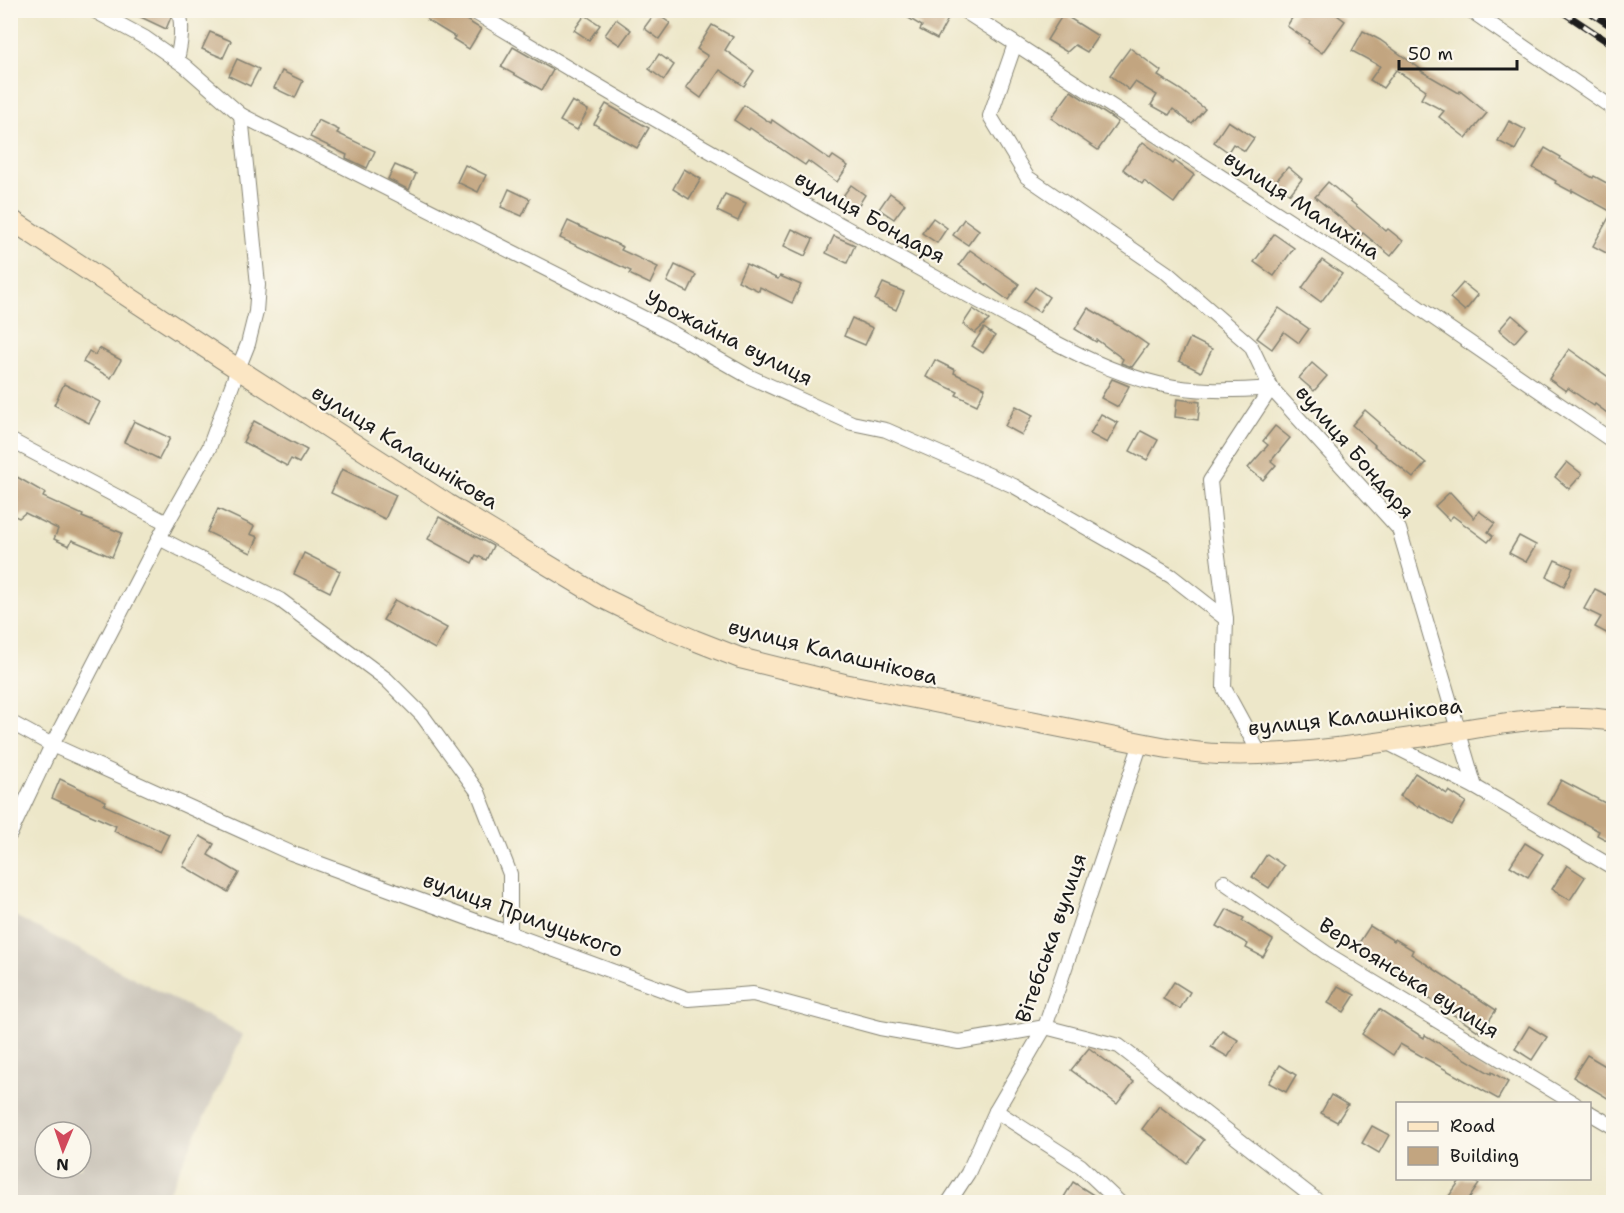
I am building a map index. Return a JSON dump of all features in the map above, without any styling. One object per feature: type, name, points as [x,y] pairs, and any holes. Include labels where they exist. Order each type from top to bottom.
[{"type":"street","name":"Урожайна вулиця","points":[[93,10],[145,38],[177,60],[241,115],[667,330],[748,376],[852,423],[886,430],[1014,486],[1171,576],[1226,619]]},
{"type":"street","points":[[177,60],[182,38],[179,10]]},
{"type":"street","name":"вулиця Бондаря","points":[[471,10],[580,76],[835,222],[1099,365],[1158,384],[1198,390],[1236,391],[1271,388]]},
{"type":"street","name":"вулиця Малихіна","points":[[963,10],[1348,260],[1614,442]]},
{"type":"street","points":[[1470,10],[1614,109]]},
{"type":"street","name":"вулиця Бондаря","points":[[1015,44],[990,116],[1027,177],[1167,273],[1251,346],[1271,388],[1399,529],[1475,787]]},
{"type":"street","points":[[10,834],[52,745],[159,538],[209,448],[248,344],[256,312],[258,285],[241,115]]},
{"type":"street","name":"вулиця Калашнікова","points":[[10,219],[447,504],[601,597],[694,640],[741,658],[844,684],[1182,751],[1217,754],[1260,754],[1325,749],[1386,742],[1532,719],[1569,717],[1614,721]]},
{"type":"street","name":"вулиця Бондаря","points":[[1226,619],[1210,481],[1271,388]]},
{"type":"street","points":[[10,440],[167,523]]},
{"type":"street","points":[[159,538],[280,600],[386,679],[422,715],[478,792],[510,874],[510,932]]},
{"type":"street","points":[[1226,619],[1224,688],[1260,754]]},
{"type":"street","name":"вулиця Прилуцького","points":[[10,722],[52,745],[291,853],[688,999],[753,994],[880,1028],[959,1042],[1045,1027]]},
{"type":"street","points":[[1386,742],[1475,787],[1614,868]]},
{"type":"street","name":"Вітебська вулиця","points":[[949,1203],[968,1173],[996,1111],[1045,1027],[1141,743]]},
{"type":"street","name":"Верхоянська вулиця","points":[[1224,882],[1332,957],[1572,1102]]},
{"type":"street","points":[[1045,1027],[1119,1046],[1318,1203]]},
{"type":"street","points":[[996,1111],[1081,1166],[1119,1203]]},
{"type":"street","points":[[1591,1114],[1614,1127]]},
{"type":"shaded area","points":[[15,916],[243,1035],[164,1202],[11,1202],[10,925]]},
{"type":"building","points":[[126,10],[170,10],[171,17],[166,29]]},
{"type":"building","points":[[432,10],[450,10],[481,29],[469,49],[453,39],[455,37],[427,20]]},
{"type":"building","points":[[895,10],[932,10],[948,19],[937,39],[920,30],[922,26]]},
{"type":"building","points":[[1297,10],[1330,10],[1345,21],[1322,53],[1287,26]]},
{"type":"building","points":[[655,13],[670,23],[659,39],[644,28]]},
{"type":"building","points":[[1063,14],[1098,36],[1087,52],[1075,45],[1067,52],[1047,40]]},
{"type":"building","points":[[585,15],[600,25],[589,40],[574,30]]},
{"type":"building","points":[[616,19],[631,30],[620,45],[605,35]]},
{"type":"building","points":[[712,25],[733,37],[725,50],[754,71],[744,86],[720,70],[701,98],[686,87],[708,56],[697,49]]},
{"type":"building","points":[[1363,31],[1380,40],[1421,71],[1459,93],[1460,91],[1487,113],[1466,138],[1439,117],[1444,111],[1421,99],[1426,90],[1396,70],[1383,88],[1370,80],[1380,66],[1352,51]]},
{"type":"building","points":[[210,32],[231,41],[223,58],[202,49]]},
{"type":"building","points":[[513,47],[553,70],[542,90],[501,67]]},
{"type":"building","points":[[1130,48],[1161,71],[1158,76],[1205,109],[1192,124],[1173,109],[1169,115],[1151,105],[1157,95],[1135,82],[1129,90],[1110,75]]},
{"type":"building","points":[[659,54],[674,65],[664,80],[649,69]]},
{"type":"building","points":[[237,59],[259,69],[250,86],[229,76]]},
{"type":"building","points":[[282,71],[303,81],[295,98],[274,88]]},
{"type":"building","points":[[1071,91],[1118,122],[1098,150],[1051,118]]},
{"type":"building","points":[[572,101],[588,110],[577,130],[560,121]]},
{"type":"building","points":[[606,104],[649,128],[637,148],[594,124]]},
{"type":"building","points":[[744,105],[771,123],[772,120],[830,160],[833,156],[848,166],[837,182],[808,161],[805,165],[750,128],[749,130],[734,120]]},
{"type":"building","points":[[318,120],[339,130],[337,133],[375,151],[367,168],[346,158],[347,155],[310,137]]},
{"type":"building","points":[[1228,121],[1254,138],[1245,151],[1233,144],[1228,152],[1214,142]]},
{"type":"building","points":[[1509,121],[1526,130],[1515,150],[1498,141]]},
{"type":"building","points":[[1143,142],[1173,164],[1175,161],[1194,175],[1174,203],[1144,181],[1142,184],[1123,169]]},
{"type":"building","points":[[1545,148],[1593,178],[1594,176],[1614,187],[1614,257],[1593,246],[1612,212],[1555,183],[1556,181],[1533,168]]},
{"type":"building","points":[[395,165],[416,174],[409,190],[388,179]]},
{"type":"building","points":[[465,165],[486,175],[478,192],[457,182]]},
{"type":"building","points":[[1288,167],[1302,179],[1290,194],[1275,182]]},
{"type":"building","points":[[684,169],[701,179],[689,199],[673,189]]},
{"type":"building","points":[[1328,182],[1386,231],[1388,229],[1403,241],[1391,256],[1363,233],[1361,235],[1315,197]]},
{"type":"building","points":[[851,185],[865,195],[855,211],[840,200]]},
{"type":"building","points":[[509,189],[530,199],[522,216],[501,207]]},
{"type":"building","points":[[890,193],[905,204],[894,219],[879,209]]},
{"type":"building","points":[[725,194],[746,203],[738,221],[717,211]]},
{"type":"building","points":[[933,218],[947,228],[937,243],[922,233]]},
{"type":"building","points":[[964,219],[979,230],[968,245],[953,235]]},
{"type":"building","points":[[568,221],[623,247],[621,250],[658,267],[650,284],[629,274],[631,271],[560,238]]},
{"type":"building","points":[[792,229],[813,239],[805,256],[784,246]]},
{"type":"building","points":[[1274,234],[1294,248],[1274,276],[1254,262]]},
{"type":"building","points":[[834,236],[855,245],[847,263],[826,253]]},
{"type":"building","points":[[970,250],[1019,284],[1008,300],[959,265]]},
{"type":"building","points":[[1322,260],[1342,274],[1321,302],[1302,288]]},
{"type":"building","points":[[746,264],[778,279],[780,276],[801,285],[792,303],[760,287],[759,291],[738,281]]},
{"type":"building","points":[[675,265],[696,275],[688,292],[667,282]]},
{"type":"building","points":[[883,283],[904,292],[896,310],[875,300]]},
{"type":"building","points":[[1463,283],[1478,295],[1465,311],[1450,298]]},
{"type":"building","points":[[1035,287],[1049,297],[1039,312],[1024,302]]},
{"type":"building","points":[[1088,308],[1148,345],[1132,367],[1121,363],[1123,359],[1097,340],[1096,342],[1075,329]]},
{"type":"building","points":[[1279,308],[1309,329],[1299,343],[1284,332],[1272,349],[1257,338]]},
{"type":"building","points":[[973,309],[989,320],[975,333],[963,324]]},
{"type":"building","points":[[1512,315],[1527,328],[1514,343],[1499,330]]},
{"type":"building","points":[[852,318],[873,328],[865,345],[844,336]]},
{"type":"building","points":[[984,328],[995,336],[983,353],[972,346]]},
{"type":"building","points":[[1190,338],[1212,349],[1201,372],[1179,361]]},
{"type":"building","points":[[99,348],[121,360],[111,378],[83,362],[89,351],[95,355]]},
{"type":"building","points":[[1569,349],[1614,381],[1614,418],[1595,404],[1594,406],[1568,388],[1566,391],[1549,379]]},
{"type":"building","points":[[935,360],[955,370],[954,373],[985,388],[977,405],[956,395],[958,392],[926,377]]},
{"type":"building","points":[[1312,363],[1327,376],[1314,391],[1299,378]]},
{"type":"building","points":[[1112,379],[1129,386],[1118,407],[1101,398]]},
{"type":"building","points":[[64,384],[100,402],[89,423],[54,405]]},
{"type":"building","points":[[1177,399],[1200,402],[1198,420],[1175,417]]},
{"type":"building","points":[[1016,406],[1033,415],[1022,435],[1005,426]]},
{"type":"building","points":[[1365,410],[1426,463],[1413,478],[1352,425]]},
{"type":"building","points":[[1101,414],[1118,423],[1107,443],[1090,434]]},
{"type":"building","points":[[134,421],[170,438],[159,459],[124,442]]},
{"type":"building","points":[[254,421],[307,450],[299,463],[291,459],[287,466],[243,442]]},
{"type":"building","points":[[1275,426],[1290,438],[1271,461],[1276,465],[1263,480],[1248,468],[1268,445],[1263,441]]},
{"type":"building","points":[[1141,431],[1158,440],[1147,460],[1130,451]]},
{"type":"building","points":[[1567,462],[1582,474],[1569,489],[1555,477]]},
{"type":"building","points":[[342,469],[396,495],[385,519],[331,493]]},
{"type":"building","points":[[17,477],[45,493],[43,497],[83,515],[82,517],[122,533],[112,557],[72,540],[69,546],[54,539],[58,529],[25,513],[19,518],[10,514],[10,488]]},
{"type":"building","points":[[1450,492],[1474,518],[1479,511],[1495,523],[1488,532],[1493,536],[1488,542],[1453,516],[1449,520],[1435,506]]},
{"type":"building","points":[[218,509],[254,526],[250,534],[258,537],[251,553],[207,532]]},
{"type":"building","points":[[439,517],[493,546],[486,560],[476,555],[472,563],[428,539]]},
{"type":"building","points":[[1519,536],[1536,545],[1526,562],[1509,553]]},
{"type":"building","points":[[304,553],[340,571],[330,592],[294,574]]},
{"type":"building","points":[[1555,560],[1573,568],[1564,586],[1547,577]]},
{"type":"building","points":[[1595,589],[1611,597],[1614,592],[1614,637],[1595,627],[1601,617],[1584,609]]},
{"type":"building","points":[[395,600],[447,628],[435,649],[383,620]]},
{"type":"building","points":[[1415,773],[1447,794],[1449,791],[1466,802],[1452,825],[1400,796]]},
{"type":"building","points":[[60,779],[106,801],[104,805],[169,834],[160,852],[114,831],[116,826],[52,798]]},
{"type":"building","points":[[1561,780],[1609,805],[1607,809],[1614,813],[1614,844],[1597,835],[1599,831],[1548,804]]},
{"type":"building","points":[[200,836],[214,844],[208,855],[239,873],[228,892],[183,866]]},
{"type":"building","points":[[1525,843],[1543,854],[1528,877],[1510,866]]},
{"type":"building","points":[[1267,854],[1284,866],[1269,888],[1252,877]]},
{"type":"building","points":[[1567,865],[1585,877],[1570,900],[1552,889]]},
{"type":"building","points":[[1227,909],[1244,918],[1242,921],[1273,940],[1263,957],[1246,948],[1248,944],[1217,926]]},
{"type":"building","points":[[1370,926],[1413,950],[1411,954],[1496,1010],[1481,1033],[1407,984],[1409,981],[1374,958],[1373,960],[1355,949]]},
{"type":"building","points":[[1174,982],[1190,992],[1180,1009],[1163,999]]},
{"type":"building","points":[[1338,986],[1355,995],[1344,1012],[1328,1003]]},
{"type":"building","points":[[1379,1009],[1424,1038],[1425,1035],[1508,1082],[1498,1099],[1400,1044],[1393,1055],[1362,1034]]},
{"type":"building","points":[[1529,1026],[1547,1037],[1532,1060],[1515,1049]]},
{"type":"building","points":[[1222,1030],[1238,1040],[1228,1057],[1211,1047]]},
{"type":"building","points":[[1089,1048],[1134,1082],[1117,1104],[1071,1070]]},
{"type":"building","points":[[1587,1055],[1614,1071],[1614,1102],[1573,1077]]},
{"type":"building","points":[[1280,1065],[1296,1075],[1286,1092],[1269,1083]]},
{"type":"building","points":[[1331,1095],[1348,1105],[1337,1122],[1321,1113]]},
{"type":"building","points":[[1159,1106],[1204,1140],[1187,1163],[1142,1129]]},
{"type":"building","points":[[1372,1126],[1389,1135],[1379,1153],[1362,1143]]},
{"type":"building","points":[[1460,1180],[1473,1180],[1479,1184],[1466,1203],[1459,1203],[1449,1196]]},
{"type":"building","points":[[1073,1182],[1106,1203],[1073,1203],[1064,1197]]},
{"type":"railway","points":[[1560,10],[1614,46]]},
{"type":"railway","points":[[1587,10],[1614,28]]}]
